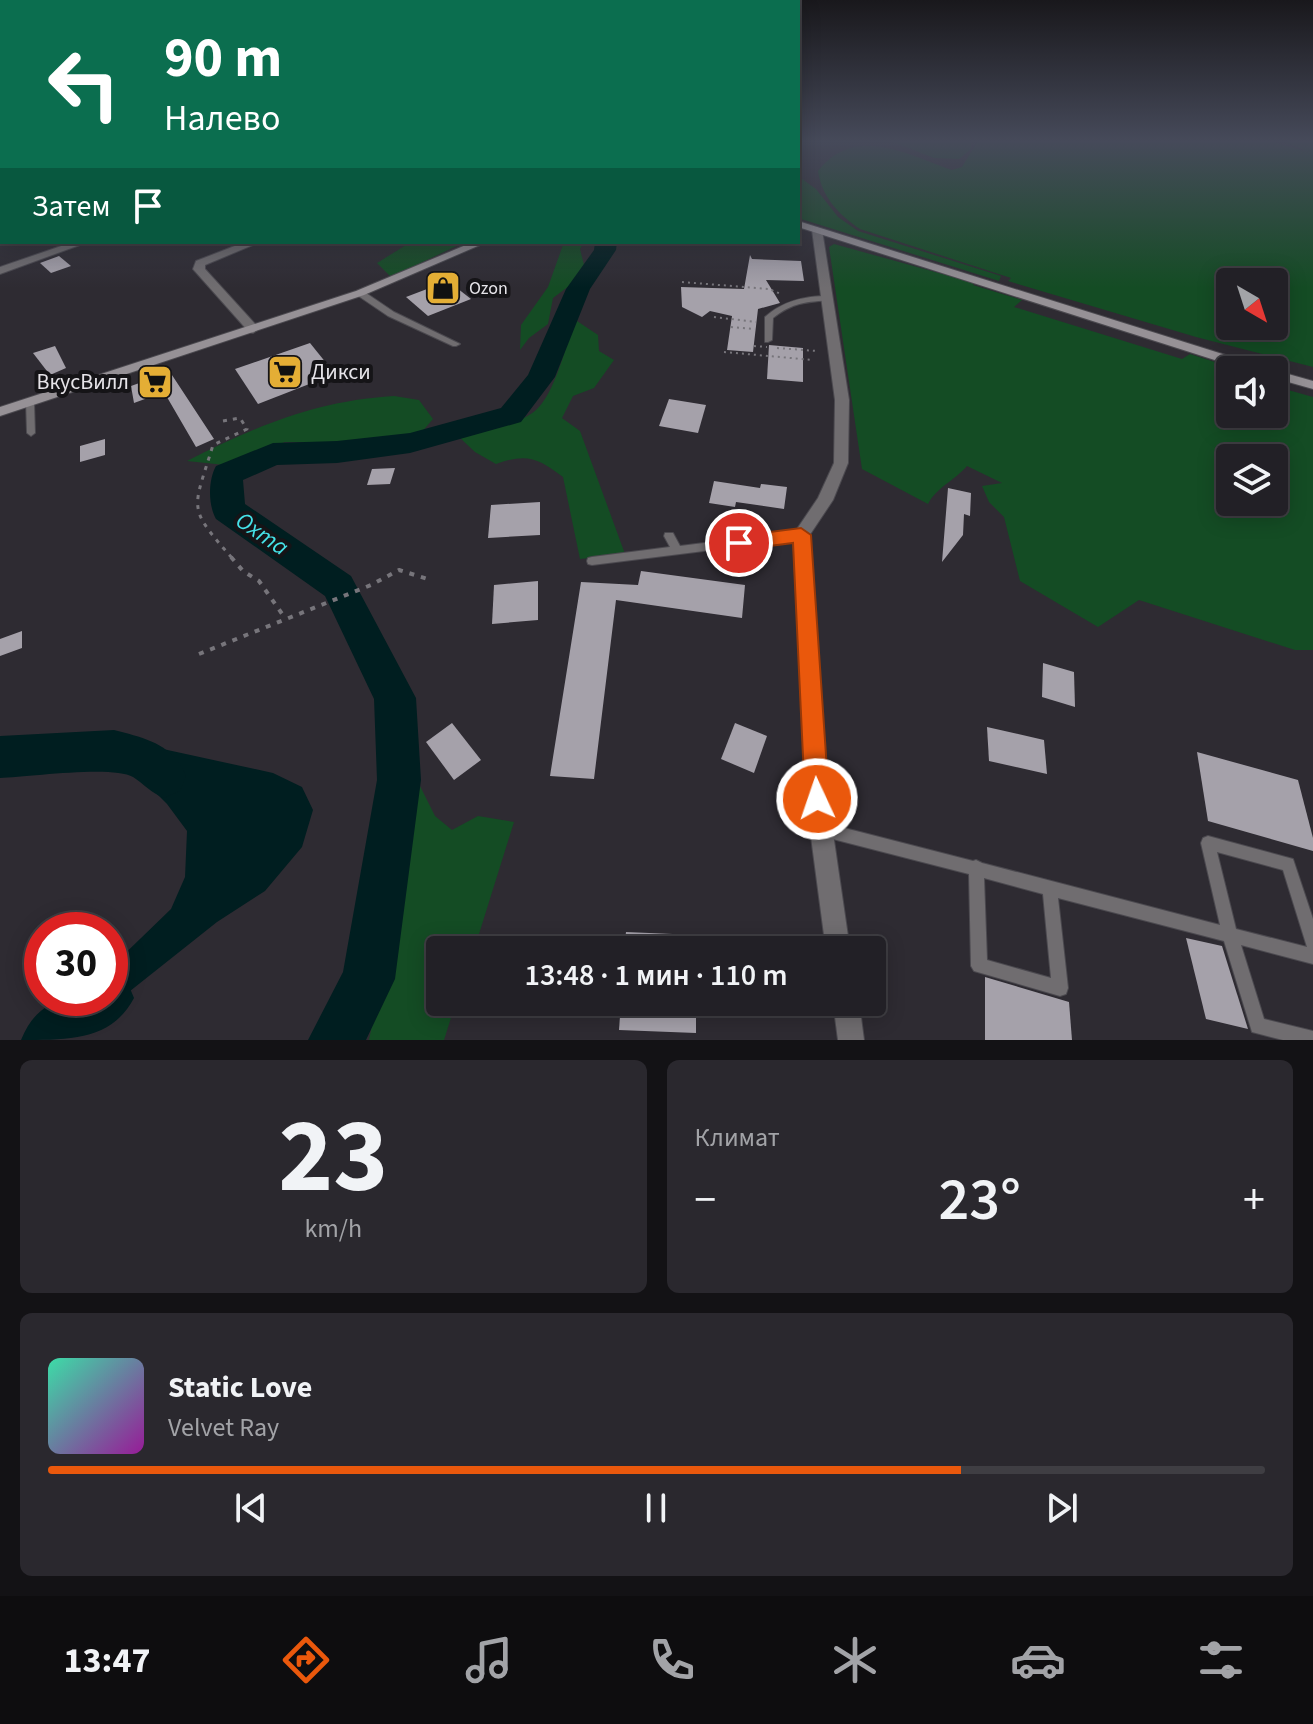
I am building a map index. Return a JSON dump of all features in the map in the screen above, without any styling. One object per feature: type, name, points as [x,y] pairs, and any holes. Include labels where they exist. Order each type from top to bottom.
[{"type":"street","points":[[800,225],[1216,356]]},
{"type":"street","points":[[817,230],[842,400],[841,463],[825,500],[801,535],[821,829],[836,936]]},
{"type":"street","points":[[0,271],[77,244]]},
{"type":"street","points":[[249,244],[211,256],[200,263],[199,269],[253,329]]},
{"type":"street","points":[[0,412],[360,293],[477,244]]},
{"type":"street","points":[[1288,378],[1313,385]]},
{"type":"street","points":[[848,1016],[851,1040]]},
{"type":"lane","points":[[360,293],[391,314],[456,344]]},
{"type":"lane","points":[[768,344],[769,317],[795,300],[828,298]]},
{"type":"lane","points":[[30,402],[31,433]]},
{"type":"lane","points":[[592,561],[801,535]]},
{"type":"lane","points":[[669,536],[677,550]]},
{"type":"lane","points":[[821,829],[1313,956]]},
{"type":"lane","points":[[1313,943],[1288,864],[1208,843],[1230,934],[1258,1026],[1313,1039]]},
{"type":"lane","points":[[976,867],[979,966],[1060,988],[1050,887]]},
{"type":"path","points":[[682,282],[769,289],[795,300]]},
{"type":"path","points":[[714,317],[760,322]]},
{"type":"path","points":[[731,327],[753,328]]},
{"type":"path","points":[[754,346],[768,344],[817,351]]},
{"type":"path","points":[[724,352],[813,360]]},
{"type":"path","points":[[223,421],[240,418],[247,429],[213,445],[195,503],[203,525],[216,544],[259,581],[285,618]]},
{"type":"path","points":[[199,654],[371,585],[399,570],[431,580]]},
{"type":"green space","points":[[800,191],[817,191],[838,217],[858,231],[1001,276],[999,281],[800,219]]},
{"type":"green space","points":[[824,191],[1313,191],[1313,367],[1288,361],[1288,356],[1270,356],[1196,337],[1008,281],[1011,278],[860,229],[845,217]]},
{"type":"green space","points":[[408,244],[461,244],[391,277],[377,263]]},
{"type":"green space","points":[[563,244],[583,244],[580,249],[584,265],[573,283],[553,298],[548,324],[529,338],[520,350],[521,325],[548,287]]},
{"type":"green space","points":[[834,244],[975,283],[973,285],[1022,300],[1014,307],[1182,359],[1190,354],[1216,362],[1216,428],[1288,428],[1288,390],[1313,397],[1313,650],[1295,650],[1139,600],[1098,627],[1020,581],[1004,517],[989,502],[982,486],[1002,483],[967,466],[928,504],[862,469],[829,247]]},
{"type":"green space","points":[[574,319],[598,335],[599,351],[614,360],[594,388],[573,396],[562,418],[580,431],[625,554],[580,559],[563,477],[532,459],[496,464],[475,452],[459,437],[510,424],[536,410],[555,380]]},
{"type":"green space","points":[[394,396],[419,400],[433,419],[421,433],[364,442],[285,442],[225,465],[187,461],[287,417],[338,403]]},
{"type":"green space","points":[[420,786],[435,816],[452,830],[478,816],[514,822],[478,936],[426,936],[426,1016],[452,1016],[444,1040],[369,1040]]},
{"type":"shaded area","points":[[140,744],[273,773],[302,787],[313,810],[302,847],[265,891],[217,922],[128,993],[128,951],[171,909],[185,877],[187,831],[167,804],[122,759]]},
{"type":"shaded area","points":[[80,1016],[99,1016],[86,1026]]},
{"type":"building","points":[[750,255],[752,259],[801,261],[804,281],[766,280],[780,303],[758,309],[753,352],[727,350],[732,316],[710,311],[702,317],[682,307],[681,287],[744,289]]},
{"type":"building","points":[[59,256],[71,266],[51,273],[40,263]]},
{"type":"building","points":[[448,281],[471,299],[428,316],[406,297]]},
{"type":"building","name":"Дикси","points":[[310,343],[335,374],[258,404],[235,369]]},
{"type":"building","points":[[769,345],[803,348],[803,382],[767,379]]},
{"type":"building","points":[[55,346],[66,368],[50,375],[33,353]]},
{"type":"building","points":[[170,372],[214,439],[196,447],[164,392],[134,403],[131,386]]},
{"type":"building","points":[[669,399],[706,405],[698,433],[659,426]]},
{"type":"building","points":[[105,439],[105,455],[80,462],[80,446]]},
{"type":"building","points":[[395,468],[390,484],[367,485],[372,469]]},
{"type":"building","points":[[714,481],[760,488],[761,484],[787,487],[784,509],[736,502],[735,507],[709,503]]},
{"type":"building","points":[[948,488],[971,493],[970,516],[964,514],[963,535],[942,562]]},
{"type":"building","points":[[540,502],[540,535],[488,538],[491,505]]},
{"type":"building","points":[[641,571],[745,585],[742,618],[616,600],[594,779],[550,776],[581,582],[638,585]]},
{"type":"building","points":[[538,581],[538,620],[492,624],[494,585]]},
{"type":"building","points":[[22,631],[22,648],[0,656],[0,639]]},
{"type":"building","points":[[1043,663],[1074,672],[1075,707],[1042,697]]},
{"type":"building","points":[[452,723],[481,760],[454,780],[426,742]]},
{"type":"building","points":[[735,723],[767,736],[754,773],[721,759]]},
{"type":"building","points":[[987,727],[1044,740],[1047,774],[989,761]]},
{"type":"building","points":[[1197,752],[1298,780],[1313,838],[1313,851],[1208,821]]},
{"type":"building","points":[[626,932],[696,935],[696,936],[626,936]]},
{"type":"building","points":[[1186,938],[1222,946],[1248,1029],[1206,1019]]},
{"type":"building","points":[[985,977],[1069,1002],[1072,1040],[985,1040]]},
{"type":"building","points":[[620,1016],[696,1016],[696,1033],[619,1030]]},
{"type":"waterway","name":"Охта","points":[[336,1040],[368,979],[399,780],[395,698],[338,586],[228,510],[227,474],[273,454],[337,452],[410,443],[511,415],[541,377],[578,289],[605,250],[606,244]]},
{"type":"waterway","name":"Охта","points":[[0,757],[114,751],[145,759],[164,776]]},
{"type":"waterway","name":"Охта","points":[[49,1040],[82,1016]]},
{"type":"place","name":"Ozon","points":[[443,288]]},
{"type":"place","name":"Дикси","points":[[285,372]]},
{"type":"place","name":"ВкусВилл","points":[[155,382]]},
{"type":"route","points":[[739,543],[801,535],[817,799]]}]
